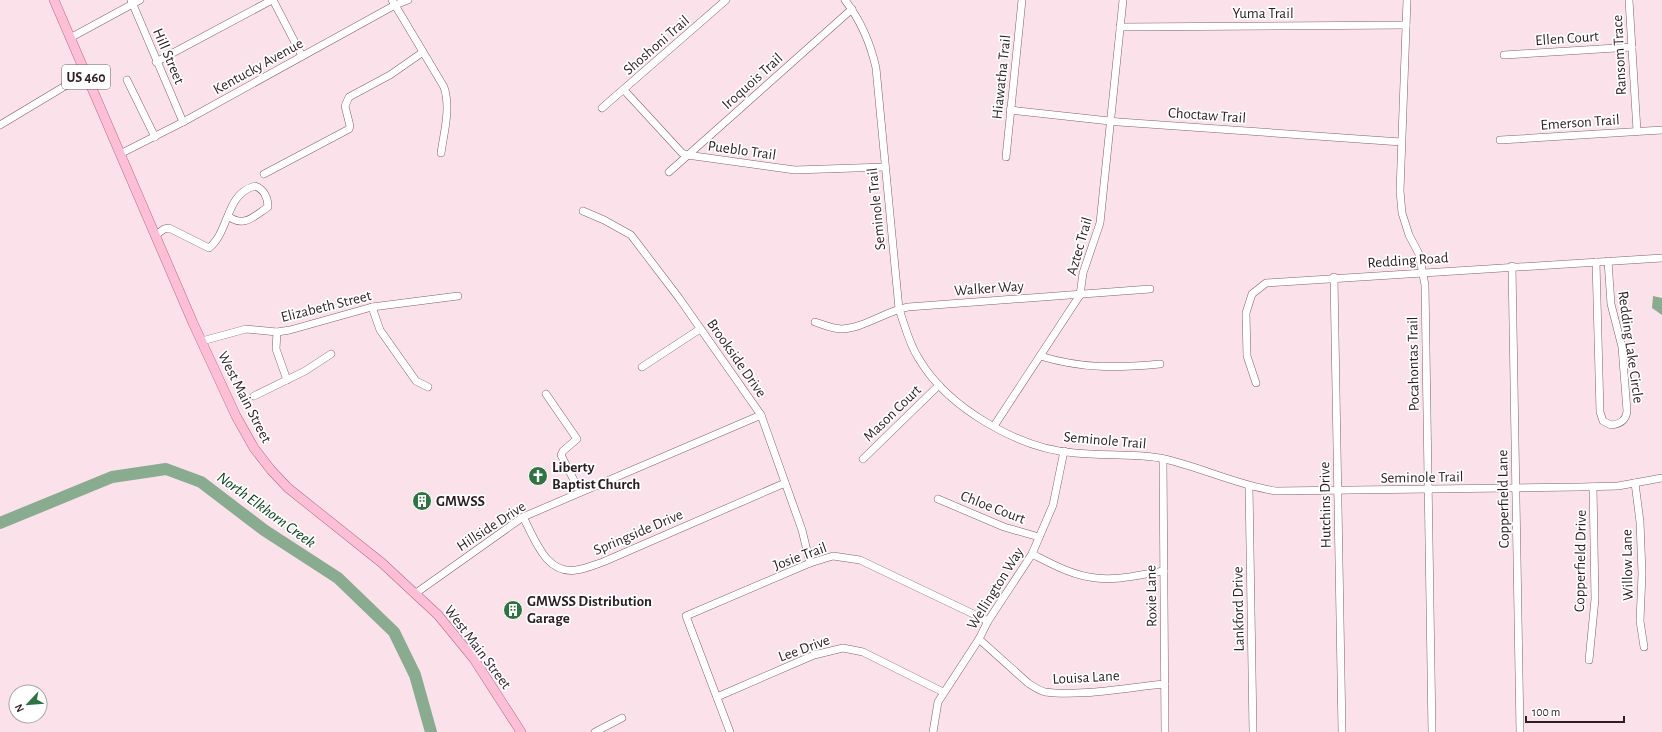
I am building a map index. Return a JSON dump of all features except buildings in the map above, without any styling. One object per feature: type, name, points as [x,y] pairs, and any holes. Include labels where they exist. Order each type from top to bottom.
[{"type":"main road","name":"West Main Street","points":[[54,0],[202,342],[245,434],[271,470],[302,501],[382,563],[438,615],[470,653],[521,732]]},
{"type":"street","points":[[70,38],[132,2],[140,0]]},
{"type":"street","points":[[156,62],[273,0],[302,56]]},
{"type":"street","name":"Kentucky Avenue","points":[[120,154],[183,122],[302,56],[393,2],[408,0]]},
{"type":"street","name":"Shoshoni Trail","points":[[602,108],[726,0]]},
{"type":"street","name":"Seminole Trail","points":[[844,0],[852,9],[865,31],[871,46],[876,68],[899,309],[912,347],[927,372],[939,385],[969,410],[994,426],[1029,443],[1064,451],[1074,453],[1133,455],[1163,459],[1249,486],[1281,491],[1593,487],[1635,483],[1662,478]]},
{"type":"street","name":"Hiawatha Trail","points":[[1006,157],[1022,0]]},
{"type":"street","name":"Aztec Trail","points":[[994,426],[1080,295],[1083,273],[1100,223],[1123,0]]},
{"type":"street","name":"Pocahontas Trail","points":[[1407,0],[1400,206],[1409,235],[1419,254],[1423,272],[1432,732]]},
{"type":"street","name":"Ransom Trace","points":[[1629,0],[1637,131]]},
{"type":"street","name":"Hill Street","points":[[132,2],[156,62],[183,122]]},
{"type":"street","points":[[393,2],[446,94],[447,105],[441,153]]},
{"type":"street","name":"Iroquois Trail","points":[[668,172],[852,9]]},
{"type":"street","name":"Yuma Trail","points":[[1120,27],[1406,25]]},
{"type":"street","name":"Ellen Court","points":[[1504,56],[1632,47]]},
{"type":"street","points":[[264,174],[349,129],[350,126],[345,106],[349,97],[390,75],[423,52]]},
{"type":"street","points":[[0,125],[85,74]]},
{"type":"street","points":[[127,80],[155,137]]},
{"type":"street","name":"Pueblo Trail","points":[[624,90],[682,153],[688,155],[795,170],[885,166]]},
{"type":"street","name":"Choctaw Trail","points":[[1010,110],[1111,121],[1401,142]]},
{"type":"street","name":"Emerson Trail","points":[[1500,140],[1662,130]]},
{"type":"street","points":[[156,235],[164,229],[169,228],[209,248],[215,243],[235,199],[241,192],[255,186],[260,188],[268,200],[268,207],[242,222],[236,222],[228,216]]},
{"type":"street","name":"Brookside Drive","points":[[582,211],[604,220],[631,235],[761,415],[802,530],[810,563]]},
{"type":"street","name":"Redding Road","points":[[1256,383],[1247,356],[1246,313],[1252,294],[1266,283],[1334,277],[1662,258]]},
{"type":"street","name":"Redding Lake Circle","points":[[1596,262],[1600,412],[1603,420],[1611,425],[1620,423],[1624,420],[1627,411],[1622,347],[1611,299],[1608,261]]},
{"type":"street","name":"Copperfield Lane","points":[[1512,266],[1520,732]]},
{"type":"street","name":"Hutchins Drive","points":[[1334,277],[1342,732]]},
{"type":"street","name":"Walker Way","points":[[815,322],[832,328],[847,328],[899,309],[1150,289]]},
{"type":"street","name":"Elizabeth Street","points":[[202,342],[246,329],[277,332],[300,328],[372,307],[458,296]]},
{"type":"street","points":[[1597,299],[1611,299]]},
{"type":"street","points":[[372,307],[380,330],[416,381],[428,387]]},
{"type":"street","points":[[642,367],[700,329]]},
{"type":"street","points":[[277,332],[276,349],[287,380]]},
{"type":"street","points":[[254,396],[306,371],[331,354]]},
{"type":"street","points":[[1040,356],[1060,362],[1087,367],[1115,368],[1160,364]]},
{"type":"street","name":"Mason Court","points":[[863,459],[939,385]]},
{"type":"street","points":[[546,394],[577,439],[563,451],[561,455],[580,492]]},
{"type":"street","name":"Hillside Drive","points":[[416,593],[523,517],[761,415]]},
{"type":"street","name":"Wellington Way","points":[[933,732],[935,708],[943,692],[979,639],[988,620],[1032,554],[1053,505],[1064,451]]},
{"type":"street","name":"Roxie Lane","points":[[1163,459],[1165,732]]},
{"type":"street","name":"Springside Drive","points":[[523,517],[544,556],[552,565],[561,570],[576,570],[603,562],[785,483]]},
{"type":"street","name":"Willow Lane","points":[[1635,483],[1640,522],[1642,574],[1640,621],[1644,647]]},
{"type":"street","name":"Lankford Drive","points":[[1249,486],[1253,732]]},
{"type":"street","name":"Copperfield Drive","points":[[1589,660],[1595,598],[1593,487]]},
{"type":"street","name":"Chloe Court","points":[[938,499],[1004,527],[1039,538]]},
{"type":"street","points":[[1032,554],[1070,572],[1096,578],[1118,578],[1164,571]]},
{"type":"street","name":"Josie Trail","points":[[717,697],[686,616],[810,563],[833,556],[860,560],[988,620]]},
{"type":"street","name":"Louisa Lane","points":[[979,639],[1028,683],[1036,689],[1044,692],[1067,693],[1165,684]]},
{"type":"street","name":"Lee Drive","points":[[717,697],[814,656],[843,648],[863,652],[943,692]]},
{"type":"street","points":[[717,697],[730,732]]},
{"type":"street","points":[[595,732],[622,718]]},
{"type":"shaded area","points":[[1653,296],[1662,298],[1662,315],[1652,308]]},
{"type":"waterway","name":"North Elkhorn Creek","points":[[0,523],[112,477],[166,469],[201,482],[264,530],[338,578],[394,632],[415,675],[431,732]]},
{"type":"place","name":"Liberty Baptist Church","points":[[538,476]]},
{"type":"place","name":"GMWSS","points":[[422,501]]},
{"type":"place","name":"GMWSS Distribution Garage","points":[[513,610]]}]
